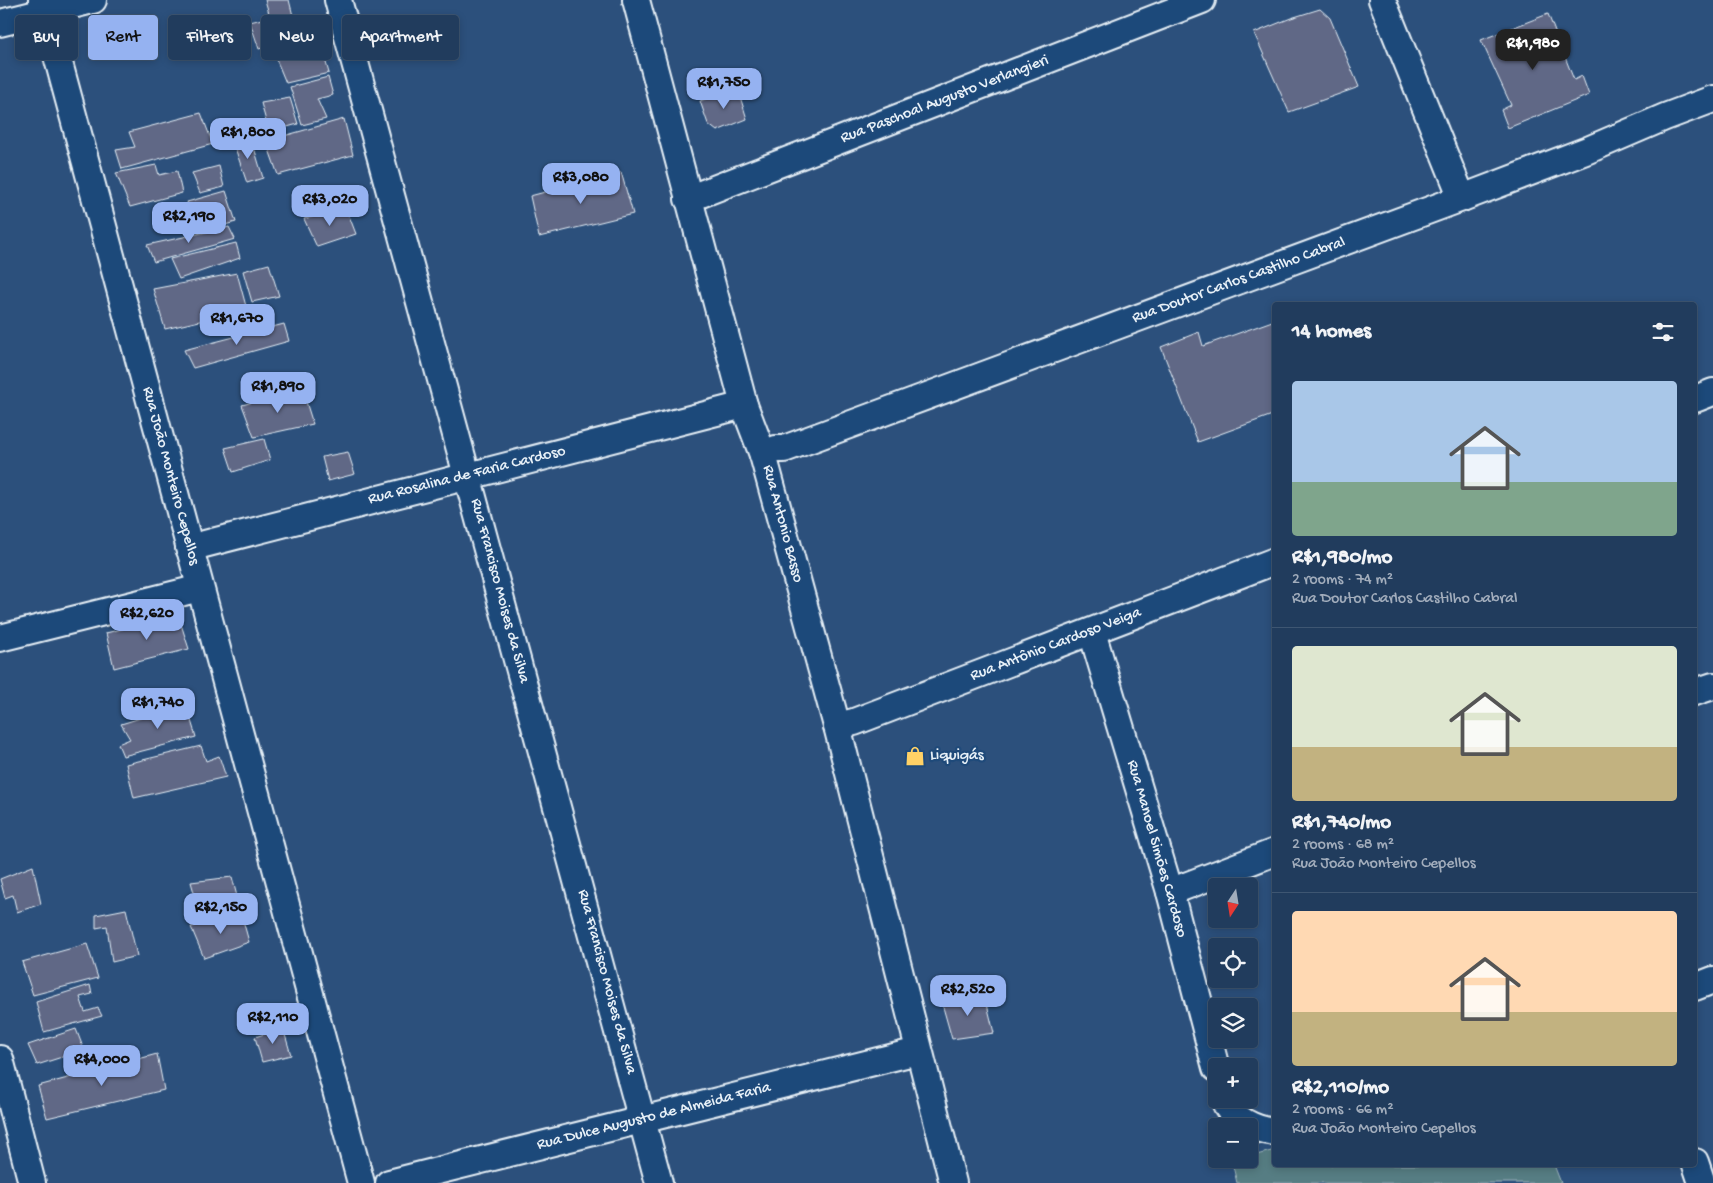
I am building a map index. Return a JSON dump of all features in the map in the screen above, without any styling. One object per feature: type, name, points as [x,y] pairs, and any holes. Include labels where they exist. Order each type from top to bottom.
[{"type":"street","points":[[0,23],[43,6],[93,0]]},
{"type":"street","name":"Rua Francisco Moises da Silva","points":[[338,0],[659,1183]]},
{"type":"street","name":"Rua Antonio Basso","points":[[636,0],[744,405],[763,455],[837,726],[953,1183]]},
{"type":"street","name":"Rua Paschoal Augusto Verlangieri","points":[[688,199],[1202,0]]},
{"type":"street","points":[[1382,0],[1462,198]]},
{"type":"street","name":"Rua João Monteiro Cepellos","points":[[43,6],[361,1183]]},
{"type":"street","name":"Rua Doutor Carlos Castilho Cabral","points":[[763,455],[1462,198],[1588,150],[1664,117],[1713,99]]},
{"type":"street","points":[[1697,398],[1713,392]]},
{"type":"street","name":"Rua Rosalina de Faria Cardoso","points":[[189,548],[744,405]]},
{"type":"street","name":"Rua Antônio Cardoso Veiga","points":[[837,726],[854,722],[1272,562]]},
{"type":"street","points":[[0,638],[200,588]]},
{"type":"street","name":"Rua Manoel Simões Cardoso","points":[[1092,632],[1170,892],[1213,1058]]},
{"type":"street","points":[[1697,691],[1713,686]]},
{"type":"street","points":[[1170,892],[1272,853]]},
{"type":"street","points":[[1697,985],[1713,980]]},
{"type":"street","name":"Rua Dulce Augusto de Almeida Faria","points":[[389,1183],[918,1051]]},
{"type":"street","points":[[0,1059],[32,1183]]},
{"type":"street","points":[[1227,1108],[1244,1122],[1272,1132]]},
{"type":"street","points":[[1697,1167],[1702,1183]]},
{"type":"green space","points":[[1272,1151],[1272,1167],[1555,1167],[1561,1183],[1237,1183],[1233,1168],[1258,1168],[1258,1155]]},
{"type":"building","points":[[265,0],[289,0],[293,15],[269,15]]},
{"type":"building","points":[[1320,9],[1330,18],[1359,87],[1289,112],[1254,33]]},
{"type":"building","points":[[1548,14],[1574,80],[1582,76],[1589,95],[1508,128],[1501,110],[1511,105],[1481,40]]},
{"type":"building","points":[[261,19],[261,48],[259,49],[251,22]]},
{"type":"building","points":[[277,60],[325,60],[329,73],[286,83]]},
{"type":"building","points":[[328,77],[333,95],[317,99],[326,119],[302,125],[290,87]]},
{"type":"building","points":[[737,87],[747,119],[717,131],[708,124],[700,101]]},
{"type":"building","points":[[290,98],[298,124],[269,132],[261,103]]},
{"type":"building","points":[[201,113],[213,144],[122,169],[116,150],[135,147],[129,132]]},
{"type":"building","points":[[344,119],[353,155],[278,175],[266,141]]},
{"type":"building","points":[[251,137],[263,178],[247,183],[233,142]]},
{"type":"building","points":[[156,165],[159,175],[177,171],[182,193],[130,207],[116,173]]},
{"type":"building","points":[[219,166],[224,187],[200,193],[192,173]]},
{"type":"building","points":[[621,172],[633,214],[539,237],[530,196]]},
{"type":"building","points":[[226,191],[236,222],[198,232],[187,202]]},
{"type":"building","points":[[346,208],[356,234],[317,247],[304,219]]},
{"type":"building","points":[[229,227],[235,239],[154,262],[147,245]]},
{"type":"building","points":[[236,243],[240,258],[179,279],[170,259]]},
{"type":"building","points":[[269,264],[279,296],[252,302],[243,271]]},
{"type":"building","points":[[237,273],[247,310],[165,329],[153,289]]},
{"type":"building","points":[[1272,321],[1272,415],[1198,442],[1161,347],[1199,332],[1203,346]]},
{"type":"building","points":[[284,324],[289,341],[193,368],[184,350]]},
{"type":"building","points":[[302,389],[313,424],[254,437],[242,405]]},
{"type":"building","points":[[264,439],[270,460],[233,472],[225,448]]},
{"type":"building","points":[[348,452],[355,474],[328,481],[322,457]]},
{"type":"building","points":[[178,615],[189,649],[114,668],[106,633]]},
{"type":"building","points":[[186,704],[196,737],[123,756],[118,744],[130,739],[121,724]]},
{"type":"building","points":[[201,746],[206,761],[219,756],[226,777],[134,798],[126,764]]},
{"type":"building","points":[[33,866],[41,904],[17,912],[13,895],[5,898],[0,879]]},
{"type":"building","points":[[232,877],[240,908],[201,917],[191,882]]},
{"type":"building","points":[[126,909],[137,956],[112,962],[107,926],[96,928],[96,915]]},
{"type":"building","points":[[241,913],[249,942],[204,958],[191,927]]},
{"type":"building","points":[[87,944],[98,978],[33,995],[22,962]]},
{"type":"building","points":[[90,985],[92,994],[80,997],[85,1012],[98,1008],[102,1016],[44,1032],[36,1002]]},
{"type":"building","points":[[985,996],[994,1033],[952,1039],[941,1000]]},
{"type":"building","points":[[283,1028],[291,1055],[262,1062],[255,1037]]},
{"type":"building","points":[[76,1029],[84,1050],[37,1065],[28,1045]]},
{"type":"building","points":[[157,1054],[164,1090],[47,1118],[38,1086]]},
{"type":"place","name":"Liquigás","points":[[915,756]]}]
